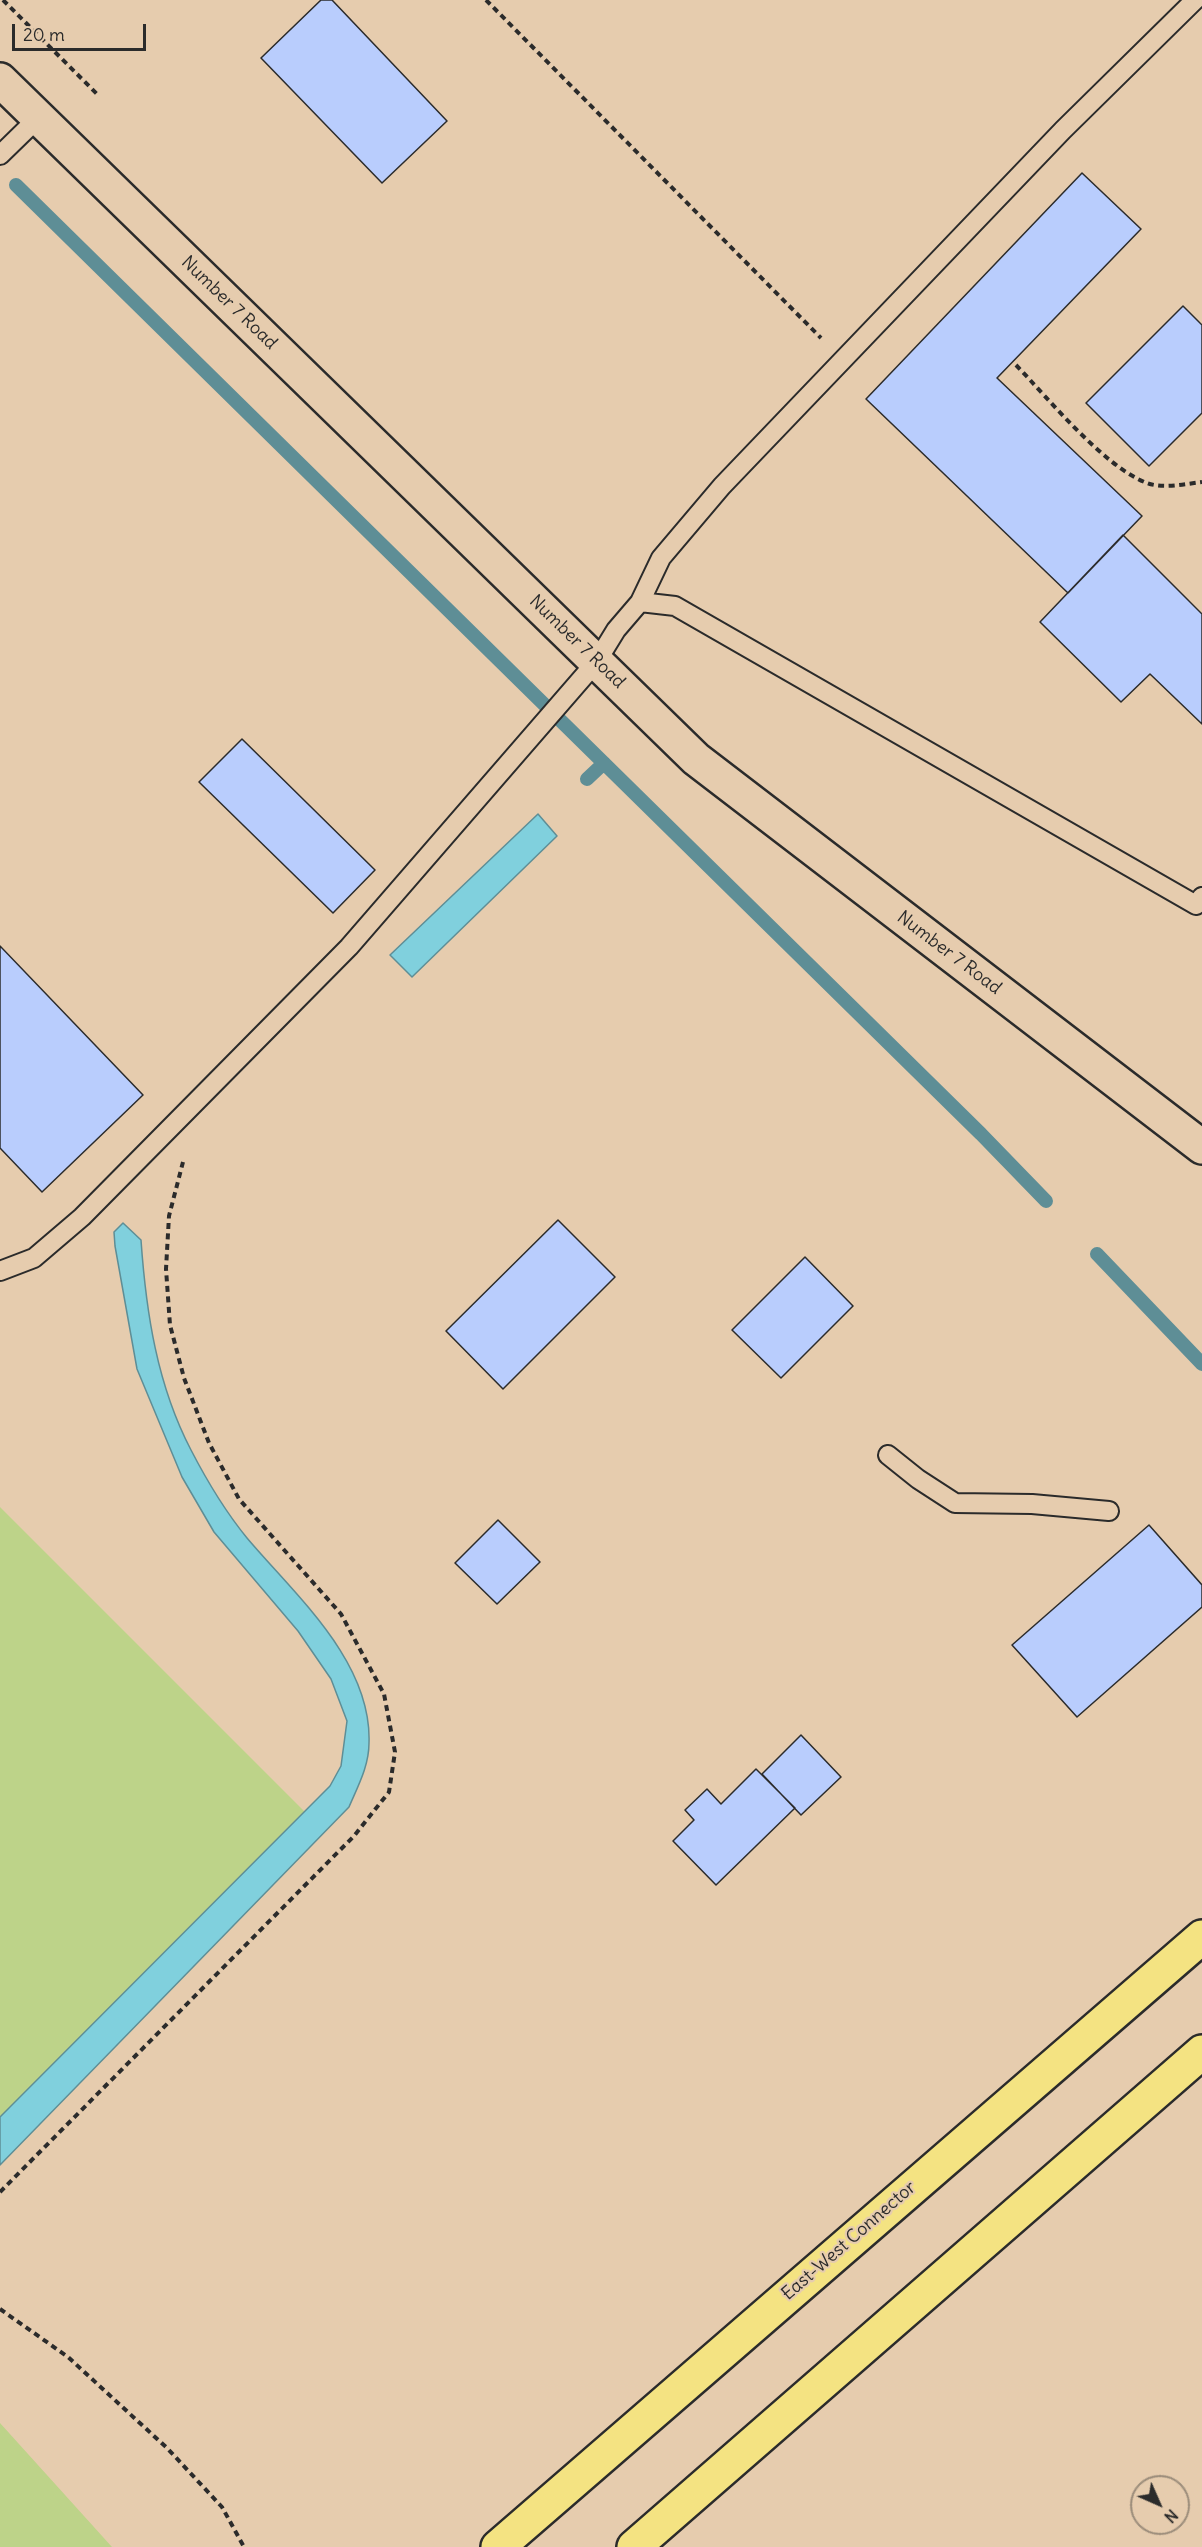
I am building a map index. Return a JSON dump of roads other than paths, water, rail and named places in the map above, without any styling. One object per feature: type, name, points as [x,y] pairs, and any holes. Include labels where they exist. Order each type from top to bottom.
[{"type":"highway","name":"East-West Connector","points":[[498,2547],[1202,1937]]},
{"type":"highway","points":[[634,2547],[1202,2052]]},
{"type":"street","name":"Number 7 Road","points":[[0,80],[696,759],[1202,1147]]},
{"type":"lane","points":[[0,1271],[34,1258],[82,1217],[349,947],[597,661],[616,630],[640,602],[661,558],[722,486],[1064,130],[1195,0]]},
{"type":"lane","points":[[0,155],[38,118]]},
{"type":"lane","points":[[640,602],[675,606],[1196,905],[1202,897]]},
{"type":"lane","points":[[888,1455],[918,1479],[955,1503],[1032,1504],[1109,1511]]},
{"type":"water","points":[[538,814],[557,836],[412,977],[390,955]]},
{"type":"water","points":[[123,1223],[141,1240],[146,1294],[155,1348],[179,1425],[203,1473],[231,1517],[307,1606],[344,1657],[358,1684],[367,1713],[369,1751],[362,1776],[349,1807],[0,2165],[0,2117],[330,1786],[341,1766],[347,1721],[331,1679],[298,1631],[214,1532],[182,1477],[137,1369],[115,1246],[114,1232]]},
{"type":"waterway","points":[[16,185],[981,1134],[1046,1201]]},
{"type":"waterway","points":[[587,779],[604,763]]},
{"type":"waterway","points":[[1097,1254],[1202,1364]]}]
